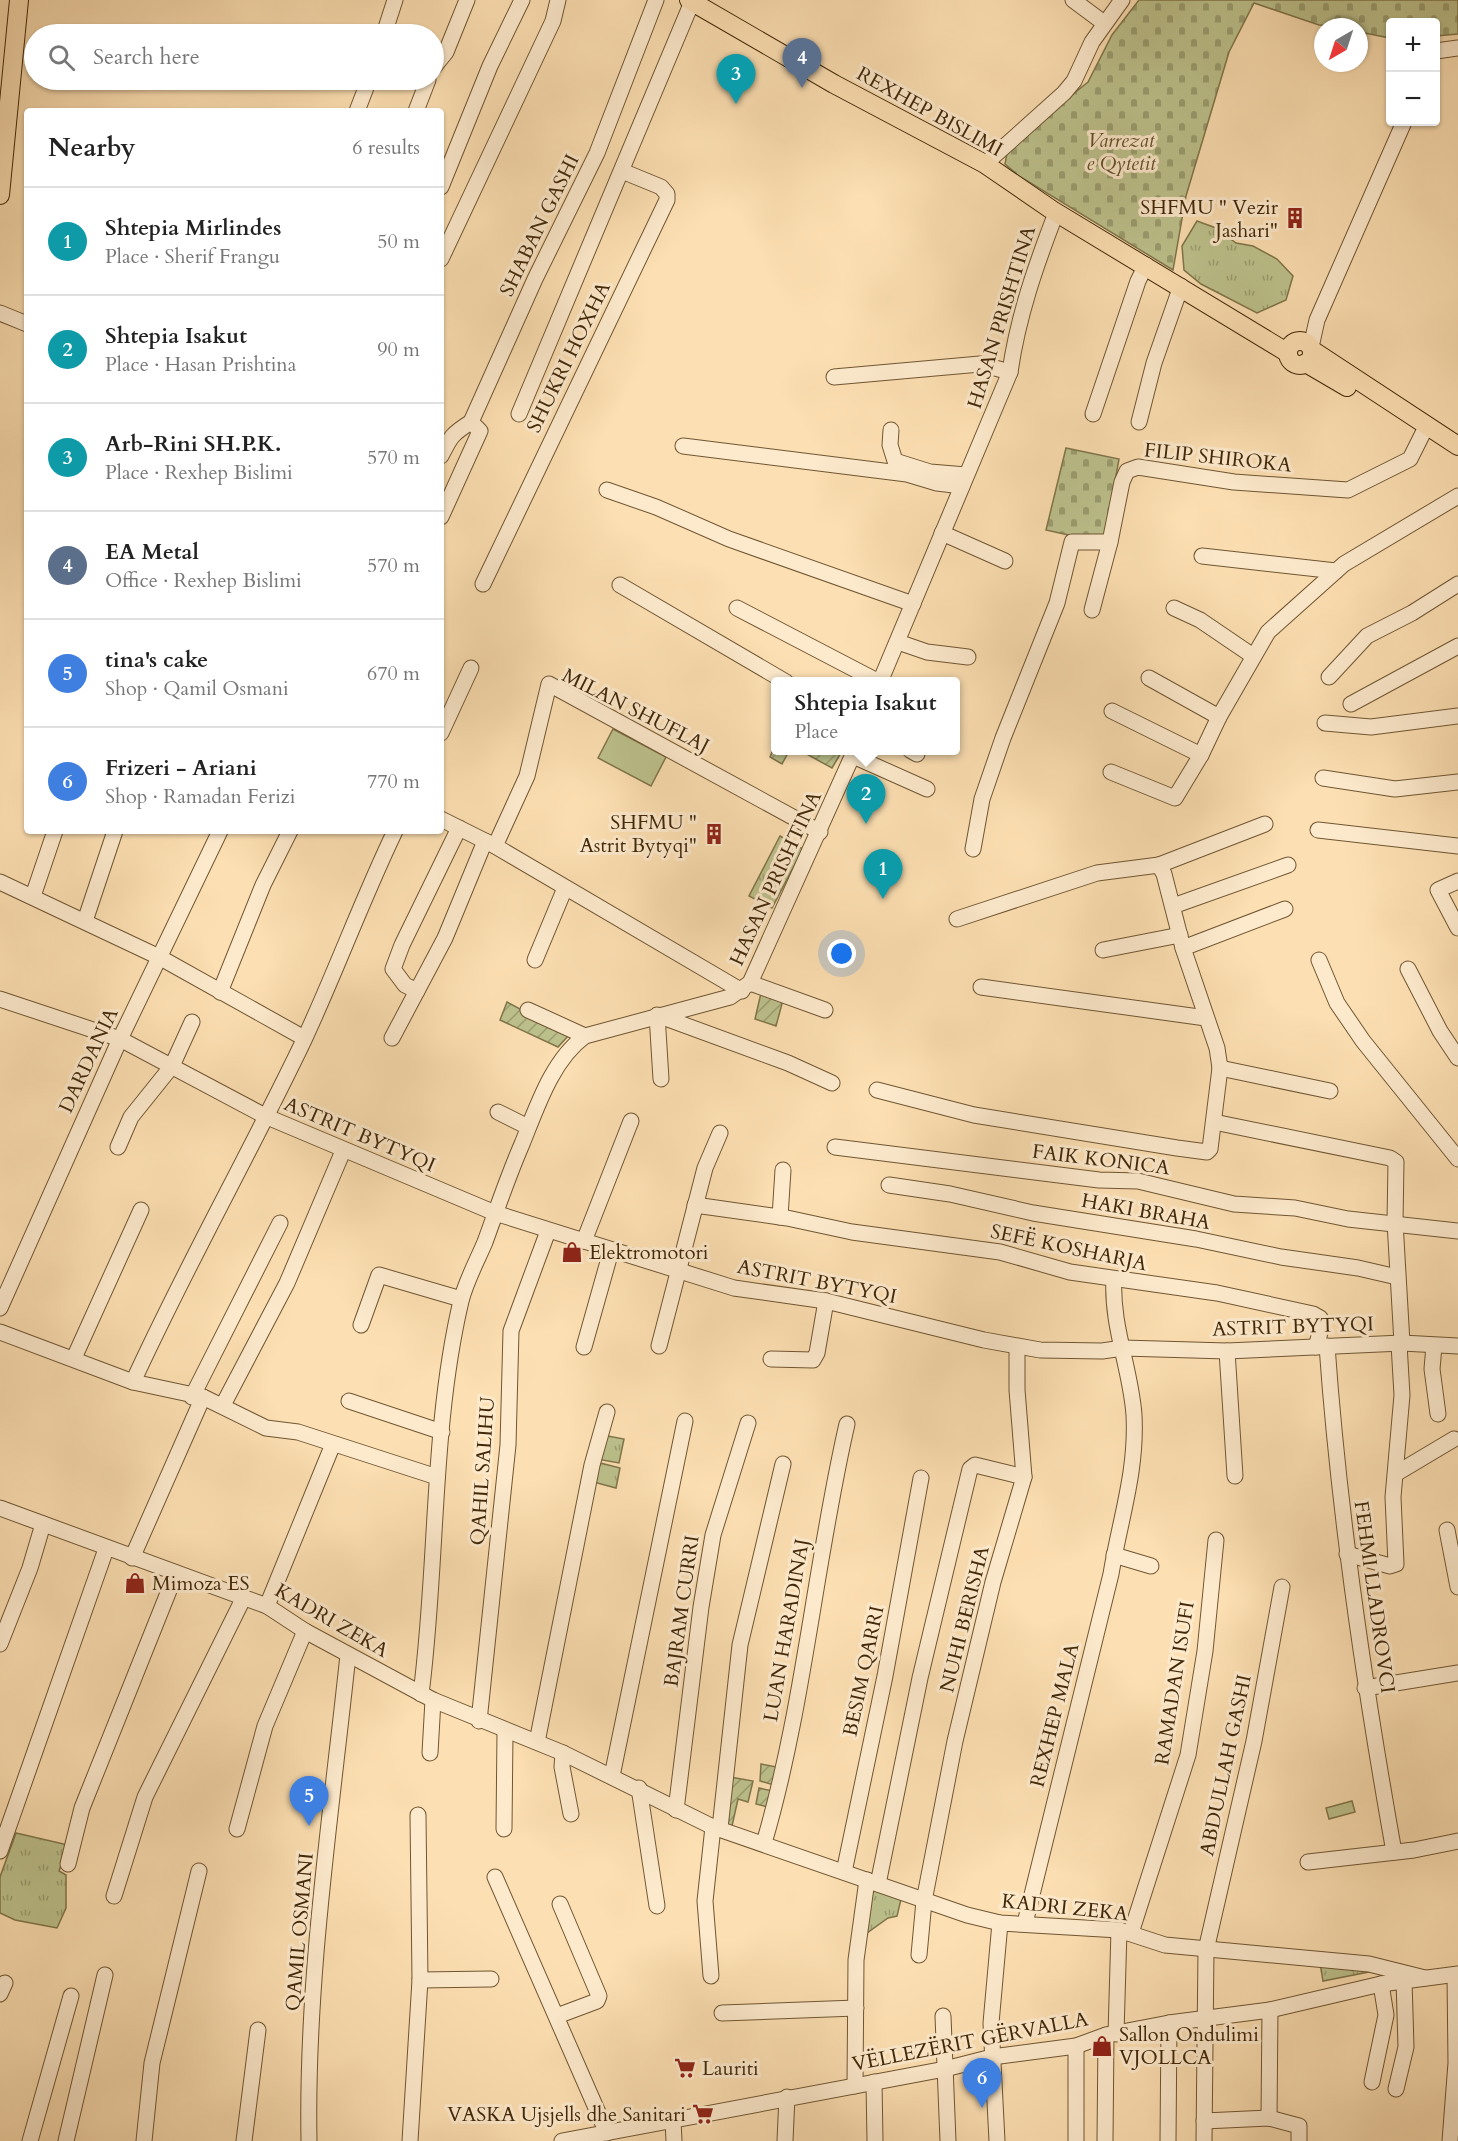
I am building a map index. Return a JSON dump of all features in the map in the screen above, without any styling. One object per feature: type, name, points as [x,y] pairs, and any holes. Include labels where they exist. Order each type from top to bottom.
[{"type":"main road","points":[[0,195],[19,0]]},
{"type":"main road","name":"REXHEP BISLIMI","points":[[690,1],[834,84],[985,164],[1056,213],[1185,288],[1195,290],[1302,349],[1458,446]]},
{"type":"street","points":[[387,24],[395,0]]},
{"type":"street","points":[[444,54],[467,0]]},
{"type":"street","points":[[444,179],[489,66],[522,0]]},
{"type":"street","points":[[444,253],[553,21],[558,0]]},
{"type":"street","name":"SHABAN GASHI","points":[[444,450],[451,436],[461,426],[471,422],[535,279],[597,153],[656,0]]},
{"type":"street","points":[[1073,0],[1104,23]]},
{"type":"street","points":[[985,164],[1064,93],[1074,81],[1083,57],[1104,23],[1122,0]]},
{"type":"street","name":"SHUKRI HOXHA","points":[[519,414],[622,171],[690,1]]},
{"type":"street","points":[[1440,50],[1458,48]]},
{"type":"street","points":[[358,108],[365,90]]},
{"type":"street","points":[[417,108],[424,90]]},
{"type":"street","points":[[1302,349],[1402,126]]},
{"type":"street","name":"SHUKRI HOXHA","points":[[483,584],[667,200],[667,194],[661,187],[622,171]]},
{"type":"street","name":"HASAN PRISHTINA","points":[[882,677],[1010,372],[1016,330],[1034,271],[1056,213]]},
{"type":"street","points":[[1093,414],[1138,281],[1146,265]]},
{"type":"street","points":[[1139,422],[1154,363],[1185,288]]},
{"type":"street","points":[[0,313],[24,323]]},
{"type":"street","points":[[834,377],[980,364],[1010,372]]},
{"type":"street","points":[[444,511],[480,431],[471,422]]},
{"type":"street","name":"FILIP SHIROKA","points":[[1110,542],[1122,482],[1127,471],[1138,467],[1234,482],[1348,490],[1410,459],[1426,427]]},
{"type":"street","points":[[891,430],[890,445],[895,461],[964,480]]},
{"type":"street","points":[[683,446],[907,474],[937,483],[964,480]]},
{"type":"street","points":[[607,490],[656,507],[729,539],[913,604]]},
{"type":"street","points":[[1111,772],[1175,798],[1201,756],[1219,717],[1268,632],[1336,572],[1390,534],[1458,496]]},
{"type":"street","points":[[942,533],[1005,561]]},
{"type":"street","points":[[973,849],[982,799],[1003,738],[1057,603],[1072,542],[1110,542],[1092,610]]},
{"type":"street","points":[[1202,556],[1336,572]]},
{"type":"street","points":[[1329,677],[1367,636],[1412,613],[1458,584]]},
{"type":"street","points":[[620,585],[779,677]]},
{"type":"street","points":[[737,608],[872,677]]},
{"type":"street","points":[[1174,608],[1200,620],[1253,656]]},
{"type":"street","points":[[898,642],[927,651],[968,657]]},
{"type":"street","points":[[1351,704],[1458,646]]},
{"type":"street","points":[[444,727],[471,668]]},
{"type":"street","points":[[1149,678],[1219,717]]},
{"type":"street","name":"MILAN SHUFLAJ","points":[[490,844],[527,776],[549,684],[820,832]]},
{"type":"street","points":[[1112,711],[1201,756]]},
{"type":"street","points":[[1325,723],[1371,727],[1458,716]]},
{"type":"street","name":"HASAN PRISHTINA","points":[[430,1754],[427,1648],[437,1477],[448,1377],[461,1299],[528,1127],[557,1067],[570,1046],[585,1036],[730,997],[746,987],[820,832],[853,755]]},
{"type":"street","name":"HASAN PRISHTINA","points":[[858,755],[927,789]]},
{"type":"street","points":[[1323,778],[1395,789],[1458,782]]},
{"type":"street","points":[[444,820],[746,987]]},
{"type":"street","points":[[957,919],[1097,873],[1159,865],[1265,824]]},
{"type":"street","points":[[417,992],[405,985],[393,969],[402,945],[459,828]]},
{"type":"street","points":[[1318,830],[1458,846]]},
{"type":"street","points":[[33,896],[54,834]]},
{"type":"street","points":[[85,921],[114,834]]},
{"type":"street","name":"DARDANIA","points":[[0,1308],[120,1039],[219,834]]},
{"type":"street","points":[[220,992],[263,885],[288,834]]},
{"type":"street","points":[[133,1382],[177,1287],[304,1038],[361,902],[395,834]]},
{"type":"street","points":[[392,1038],[445,938],[490,844]]},
{"type":"street","points":[[876,1090],[974,1115],[1207,1152],[1214,1122],[1220,1068],[1217,1048],[1181,942],[1164,874],[1159,865]]},
{"type":"street","points":[[1173,906],[1288,865]]},
{"type":"street","points":[[1458,880],[1438,890],[1458,928]]},
{"type":"street","points":[[0,882],[159,957],[304,1038]]},
{"type":"street","points":[[535,960],[565,888]]},
{"type":"street","points":[[1103,950],[1181,942],[1286,909]]},
{"type":"street","points":[[1319,960],[1343,1013],[1458,1159]]},
{"type":"street","points":[[1408,969],[1440,1031],[1458,1058]]},
{"type":"street","name":"HASAN PRISHTINA","points":[[746,987],[825,1010]]},
{"type":"street","points":[[981,987],[1206,1018]]},
{"type":"street","name":"ASTRIT BYTYQI","points":[[0,999],[120,1039],[265,1116],[343,1151],[495,1212],[548,1231],[734,1288],[826,1301],[1017,1347],[1102,1351],[1123,1348],[1227,1351],[1400,1343],[1458,1346]]},
{"type":"street","points":[[528,1010],[585,1036]]},
{"type":"street","points":[[661,1078],[657,1015],[788,1063],[832,1083]]},
{"type":"street","points":[[118,1147],[131,1117],[172,1066],[192,1023]]},
{"type":"street","points":[[1220,1068],[1330,1091]]},
{"type":"street","points":[[498,1112],[528,1127]]},
{"type":"street","points":[[584,1241],[631,1121]]},
{"type":"street","points":[[1214,1122],[1389,1158],[1396,1162],[1395,1222],[1402,1395],[1397,1473],[1393,1497],[1396,1564],[1390,1566],[1347,1554]]},
{"type":"street","points":[[659,1346],[705,1168],[720,1133]]},
{"type":"street","name":"FAIK KONICA","points":[[835,1147],[1099,1180],[1137,1181],[1234,1204],[1295,1208],[1348,1219],[1395,1222],[1458,1231]]},
{"type":"street","points":[[223,1405],[287,1283],[343,1151]]},
{"type":"street","points":[[780,1217],[783,1170]]},
{"type":"street","name":"HAKI BRAHA","points":[[889,1185],[950,1194],[1033,1213],[1196,1239],[1281,1257],[1358,1268],[1397,1277]]},
{"type":"street","name":"SEFË KOSHARJA","points":[[695,1205],[780,1217],[852,1232],[1000,1252],[1070,1272],[1217,1293],[1313,1314],[1320,1318],[1322,1346]]},
{"type":"street","points":[[74,1358],[141,1210]]},
{"type":"street","points":[[132,1558],[197,1397],[280,1223]]},
{"type":"street","name":"QAHIL SALIHU","points":[[479,1721],[508,1445],[511,1331],[548,1231]]},
{"type":"street","points":[[584,1347],[611,1251]]},
{"type":"street","points":[[361,1325],[379,1275],[461,1299]]},
{"type":"street","name":"REXHEP MALA","points":[[1025,1923],[1126,1511],[1135,1456],[1134,1413],[1119,1335],[1114,1279]]},
{"type":"street","points":[[771,1359],[813,1360],[817,1353],[826,1301]]},
{"type":"street","points":[[0,1332],[133,1382],[223,1405],[266,1428],[297,1432],[437,1477]]},
{"type":"street","name":"FEHMI LLADROVCI","points":[[1322,1346],[1365,1688],[1395,1852]]},
{"type":"street","points":[[1434,1346],[1432,1369],[1438,1414]]},
{"type":"street","name":"NUHI BERISHA","points":[[919,1955],[924,1901],[955,1740],[984,1619],[1024,1477],[1017,1390],[1017,1347]]},
{"type":"street","points":[[1227,1351],[1235,1476]]},
{"type":"street","points":[[349,1401],[442,1432]]},
{"type":"street","points":[[537,1742],[592,1465],[607,1412]]},
{"type":"street","points":[[612,1776],[685,1421]]},
{"type":"street","name":"BAJRAM CURRI","points":[[676,1810],[700,1607],[713,1535],[748,1423]]},
{"type":"street","name":"LUAN HARADINAJ","points":[[764,1843],[787,1743],[825,1523],[847,1425]]},
{"type":"street","points":[[1397,1473],[1454,1439]]},
{"type":"street","points":[[267,1606],[333,1444]]},
{"type":"street","points":[[711,1976],[705,1901],[717,1828],[740,1645],[783,1464]]},
{"type":"street","points":[[855,2086],[856,1960],[970,1469],[975,1465],[1024,1477]]},
{"type":"street","name":"BESIM QARRI","points":[[844,1872],[885,1676],[921,1478]]},
{"type":"street","name":"KADRI ZEKA","points":[[0,1508],[106,1549],[267,1606],[305,1631],[427,1697],[479,1721],[563,1753],[639,1788],[676,1810],[717,1828],[924,1901],[1000,1923],[1125,1932],[1165,1945],[1369,1964],[1425,1978]]},
{"type":"street","points":[[0,1644],[30,1568],[43,1524]]},
{"type":"street","points":[[1447,1530],[1458,1587]]},
{"type":"street","name":"RAMADAN ISUFI","points":[[1105,2141],[1111,2034],[1125,1932],[1188,1755],[1205,1651],[1216,1540]]},
{"type":"street","points":[[0,1851],[106,1549]]},
{"type":"street","points":[[1114,1555],[1151,1566]]},
{"type":"street","points":[[68,1864],[82,1808],[176,1573]]},
{"type":"street","name":"ABDULLAH GASHI","points":[[1204,2141],[1206,1950],[1254,1741],[1282,1587]]},
{"type":"street","points":[[114,1896],[146,1797],[244,1597]]},
{"type":"street","points":[[237,1829],[265,1726],[305,1631]]},
{"type":"street","name":"QAMIL OSMANI","points":[[309,2141],[308,2068],[324,1880],[348,1655]]},
{"type":"street","points":[[1365,1688],[1458,1673]]},
{"type":"street","points":[[504,1829],[506,1732]]},
{"type":"street","points":[[563,1753],[562,1767],[571,1814]]},
{"type":"street","points":[[639,1788],[648,1835],[657,1906]]},
{"type":"street","points":[[410,2141],[420,1980],[417,1815]]},
{"type":"street","points":[[1308,1862],[1395,1852],[1458,1841]]},
{"type":"street","points":[[144,2141],[152,2063],[199,1871]]},
{"type":"street","points":[[495,1877],[607,2133]]},
{"type":"street","points":[[557,2016],[597,2001],[599,1996],[560,1904]]},
{"type":"street","points":[[997,2141],[991,2024],[1000,1923]]},
{"type":"street","points":[[1450,2141],[1456,2063],[1456,1974]]},
{"type":"street","name":"VËLLEZËRIT GËRVALLA","points":[[561,2141],[945,2069],[992,2057],[1076,2046],[1111,2034],[1204,2018],[1270,2010],[1381,1984],[1456,1974]]},
{"type":"street","points":[[66,2141],[105,1975]]},
{"type":"street","points":[[420,1980],[491,1979]]},
{"type":"street","points":[[1396,2089],[1406,2047],[1404,1980]]},
{"type":"street","points":[[1372,2082],[1386,2015],[1381,1984]]},
{"type":"street","points":[[30,2141],[71,1996]]},
{"type":"street","points":[[722,2013],[856,2008]]},
{"type":"street","points":[[1269,2118],[1270,2010]]},
{"type":"street","points":[[943,2016],[948,2141]]},
{"type":"street","points":[[1168,2141],[1169,2024]]},
{"type":"street","points":[[244,2141],[258,2030]]},
{"type":"street","points":[[1076,2046],[1076,2141]]},
{"type":"street","points":[[874,2082],[875,2141]]},
{"type":"street","points":[[785,2141],[788,2097]]},
{"type":"street","points":[[1204,2121],[1269,2118],[1299,2126],[1299,2141]]},
{"type":"street","points":[[673,2120],[674,2141]]},
{"type":"green space","name":"Varrezat e Qytetit","points":[[1139,0],[1458,0],[1458,34],[1440,36],[1440,18],[1386,18],[1386,37],[1368,34],[1368,18],[1314,18],[1314,23],[1254,3],[1229,52],[1186,196],[1173,270],[1019,176],[1005,164],[1007,153],[1052,111],[1088,82],[1112,35]]},
{"type":"green space","points":[[1197,221],[1216,228],[1236,243],[1253,246],[1277,259],[1293,276],[1286,300],[1257,313],[1201,284],[1184,270],[1182,246]]},
{"type":"green space","points":[[1066,448],[1119,459],[1104,543],[1046,530]]},
{"type":"green space","points":[[613,729],[666,757],[651,786],[598,758]]},
{"type":"green space","points":[[771,755],[787,755],[782,764],[770,757]]},
{"type":"green space","points":[[808,755],[840,755],[832,768]]},
{"type":"green space","points":[[780,836],[803,849],[772,908],[749,896]]},
{"type":"green space","points":[[761,993],[783,1000],[776,1026],[755,1019]]},
{"type":"green space","points":[[507,1002],[569,1035],[558,1047],[500,1020]]},
{"type":"green space","points":[[597,1434],[624,1439],[619,1463],[591,1458]]},
{"type":"green space","points":[[589,1460],[620,1468],[616,1488],[586,1480]]},
{"type":"green space","points":[[761,1764],[777,1767],[774,1785],[760,1781]]},
{"type":"green space","points":[[730,1777],[753,1781],[748,1802],[738,1799],[732,1826],[721,1823]]},
{"type":"green space","points":[[759,1788],[773,1791],[768,1807],[756,1804]]},
{"type":"green space","points":[[1352,1801],[1355,1812],[1329,1819],[1326,1808]]},
{"type":"green space","points":[[16,1833],[68,1845],[59,1871],[66,1875],[66,1908],[57,1928],[15,1920],[0,1913],[0,1877]]},
{"type":"green space","points":[[869,1887],[902,1895],[897,1916],[888,1918],[860,1938]]},
{"type":"green space","points":[[1319,1957],[1379,1970],[1323,1981]]},
{"type":"place","name":"EA Metal","points":[[802,88]]},
{"type":"place","name":"Arb-Rini SH.P.K.","points":[[736,104]]},
{"type":"place","name":"SHFMU \" Vezir Jashari\"","points":[[1295,218]]},
{"type":"place","name":"Shtepia Isakut","points":[[866,824]]},
{"type":"place","name":"SHFMU \" Astrit Bytyqi\"","points":[[714,834]]},
{"type":"place","name":"Shtepia Mirlindes","points":[[883,899]]},
{"type":"place","name":"Elektromotori","points":[[572,1252]]},
{"type":"place","name":"Mimoza ES","points":[[135,1583]]},
{"type":"place","name":"tina's cake","points":[[309,1826]]},
{"type":"place","name":"Sallon Ondulimi VJOLLCA","points":[[1102,2046]]},
{"type":"place","name":"Lauriti","points":[[685,2068]]},
{"type":"place","name":"Frizeri - Ariani","points":[[982,2108]]},
{"type":"place","name":"VASKA Ujsjells dhe Sanitari","points":[[703,2114]]}]
